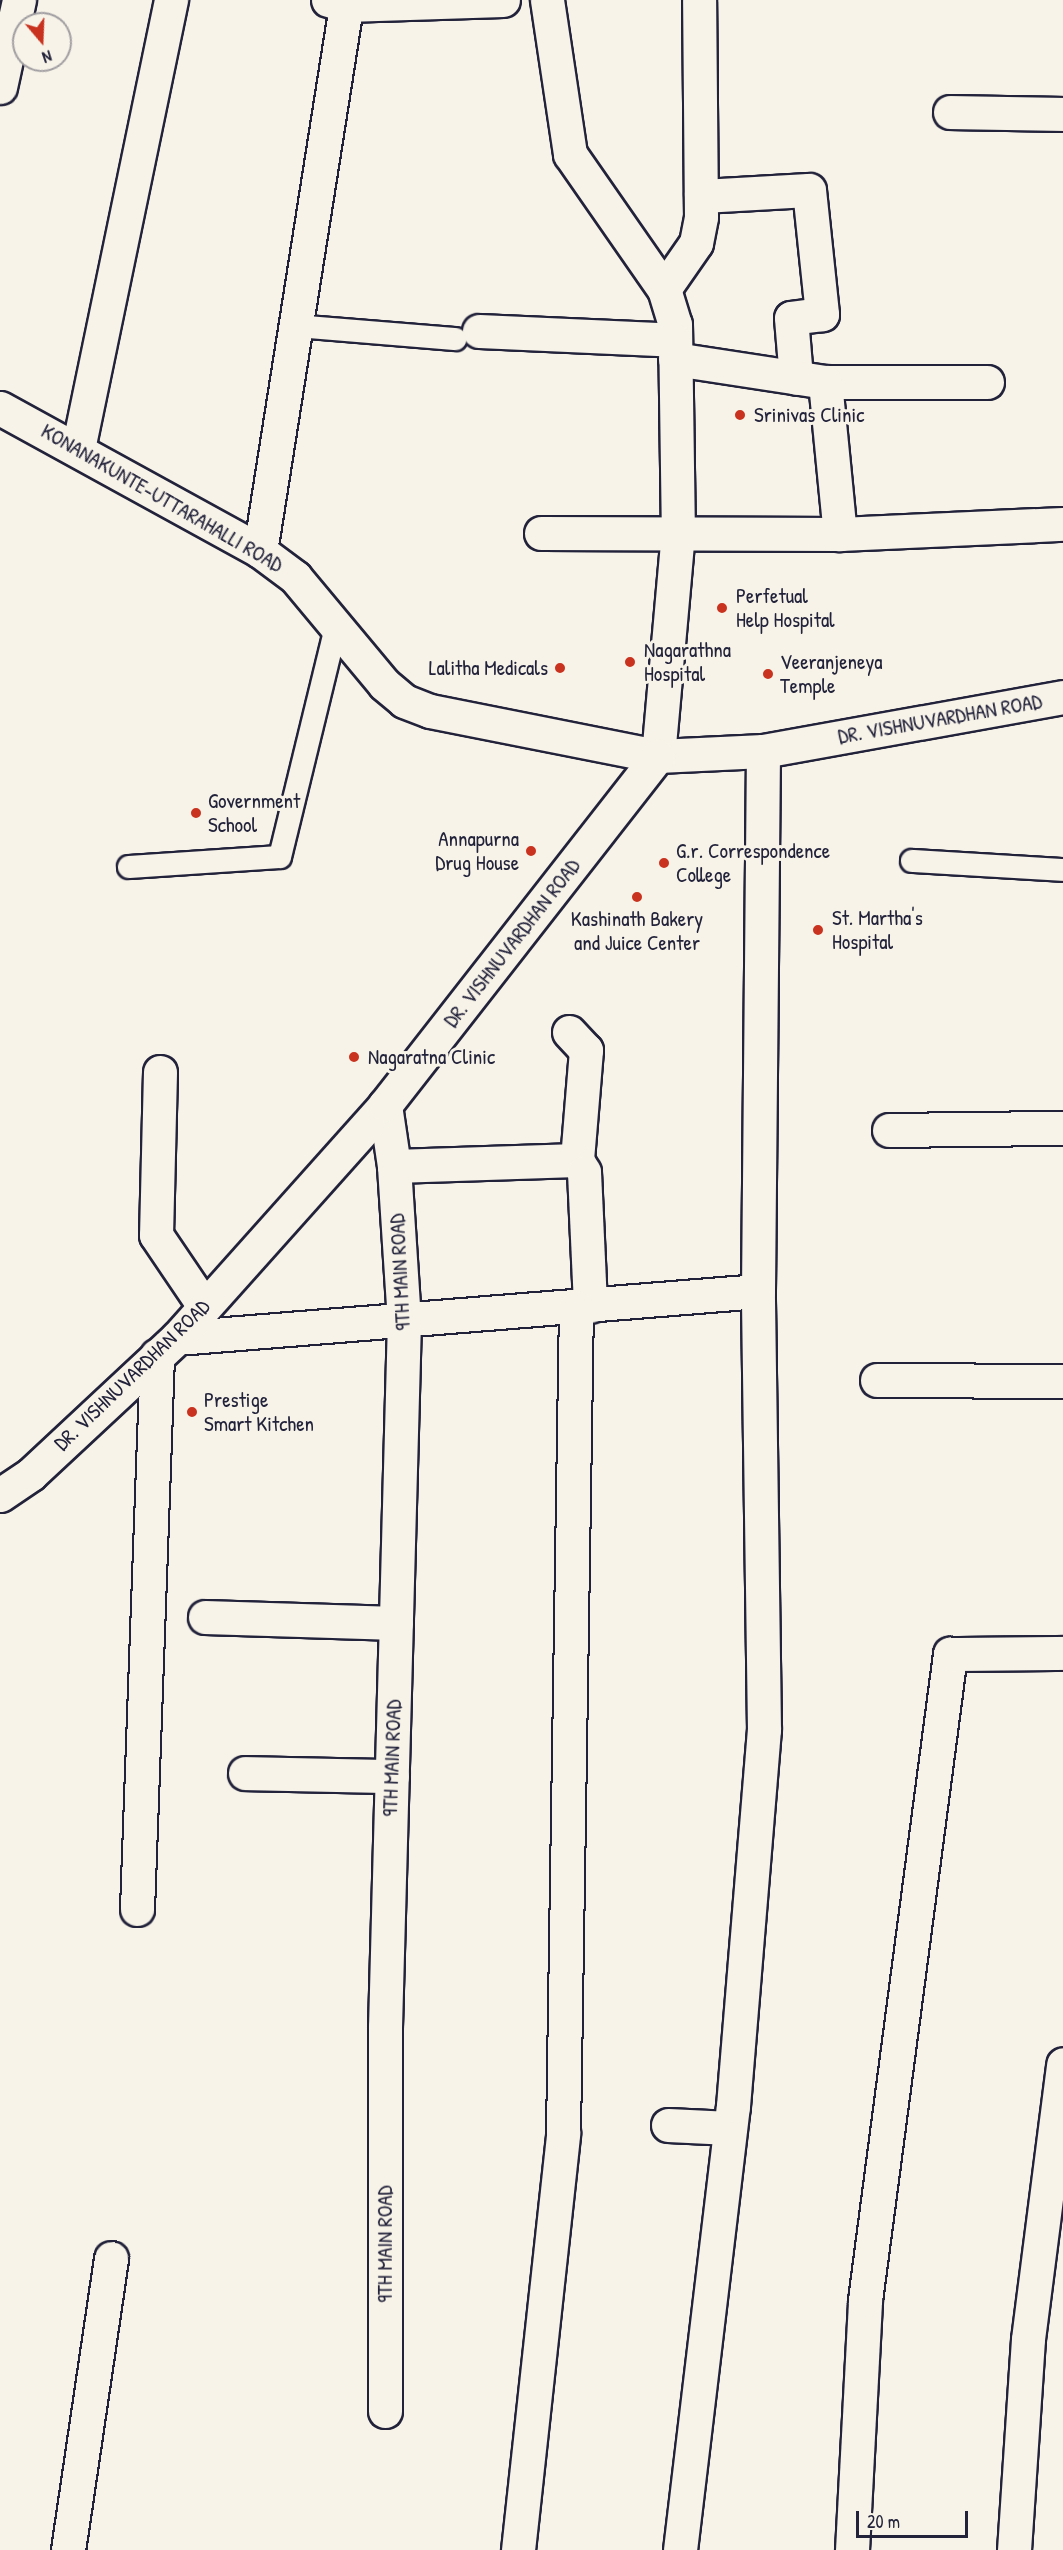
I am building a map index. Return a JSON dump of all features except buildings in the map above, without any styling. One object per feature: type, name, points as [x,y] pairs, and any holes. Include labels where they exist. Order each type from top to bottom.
[{"type":"street","points":[[0,87],[19,0]]},
{"type":"street","points":[[78,449],[171,0]]},
{"type":"street","points":[[260,551],[296,326],[340,2],[503,0]]},
{"type":"street","points":[[547,0],[570,154],[664,289],[675,324],[678,532],[658,756]]},
{"type":"street","points":[[664,289],[696,243],[701,196],[699,0]]},
{"type":"street","points":[[950,112],[1063,114]]},
{"type":"street","points":[[701,196],[809,190],[822,314],[791,318],[811,380],[840,534]]},
{"type":"street","points":[[467,335],[675,350],[811,380],[987,382]]},
{"type":"street","name":"KONANAKUNTE-UTTARAHALLI ROAD","points":[[0,408],[260,551],[295,577],[384,684],[404,701],[430,711],[658,756]]},
{"type":"street","points":[[541,533],[840,534],[1063,524]]},
{"type":"street","name":"DR. VISHNUVARDHAN ROAD","points":[[0,1495],[31,1474],[167,1346],[385,1105],[658,756],[763,751],[1063,697]]},
{"type":"street","points":[[680,2550],[730,2128],[764,1730],[758,1291],[763,751]]},
{"type":"street","points":[[518,2550],[563,2133],[583,1306],[584,1172],[577,1160],[586,1050],[569,1032]]},
{"type":"street","points":[[160,1072],[156,1235],[204,1306]]},
{"type":"street","name":"9TH MAIN ROAD","points":[[385,1105],[394,1166],[404,1321],[385,2026],[385,2411]]},
{"type":"street","points":[[889,1130],[1063,1128]]},
{"type":"street","points":[[394,1166],[563,1157],[577,1160]]},
{"type":"street","points":[[137,1909],[167,1346],[404,1321],[758,1291]]},
{"type":"street","points":[[877,1380],[1063,1381]]},
{"type":"street","points":[[205,1617],[396,1623]]},
{"type":"street","points":[[852,2550],[865,2300],[950,1654],[1063,1653]]},
{"type":"street","points":[[245,1773],[392,1776]]},
{"type":"street","points":[[1014,2550],[1028,2339],[1062,2082]]},
{"type":"street","points":[[668,2125],[730,2128]]},
{"type":"street","points":[[68,2550],[111,2258]]},
{"type":"lane","points":[[296,326],[467,335]]},
{"type":"lane","points":[[129,867],[280,857],[336,627]]},
{"type":"lane","points":[[912,861],[1063,870]]},
{"type":"place","name":"Srinivas Clinic","points":[[740,415]]},
{"type":"place","name":"Perfetual Help Hospital","points":[[722,608]]},
{"type":"place","name":"Nagarathna Hospital","points":[[630,662]]},
{"type":"place","name":"Lalitha Medicals","points":[[560,668]]},
{"type":"place","name":"Veeranjeneya Temple","points":[[768,674]]},
{"type":"place","name":"Government School","points":[[196,813]]},
{"type":"place","name":"Annapurna Drug House","points":[[531,851]]},
{"type":"place","name":"G.r. Correspondence College","points":[[664,863]]},
{"type":"place","name":"Kashinath Bakery and Juice Center","points":[[637,897]]},
{"type":"place","name":"St. Martha's Hospital","points":[[818,930]]},
{"type":"place","name":"Nagaratna Clinic","points":[[354,1057]]},
{"type":"place","name":"Prestige Smart Kitchen","points":[[192,1412]]}]
